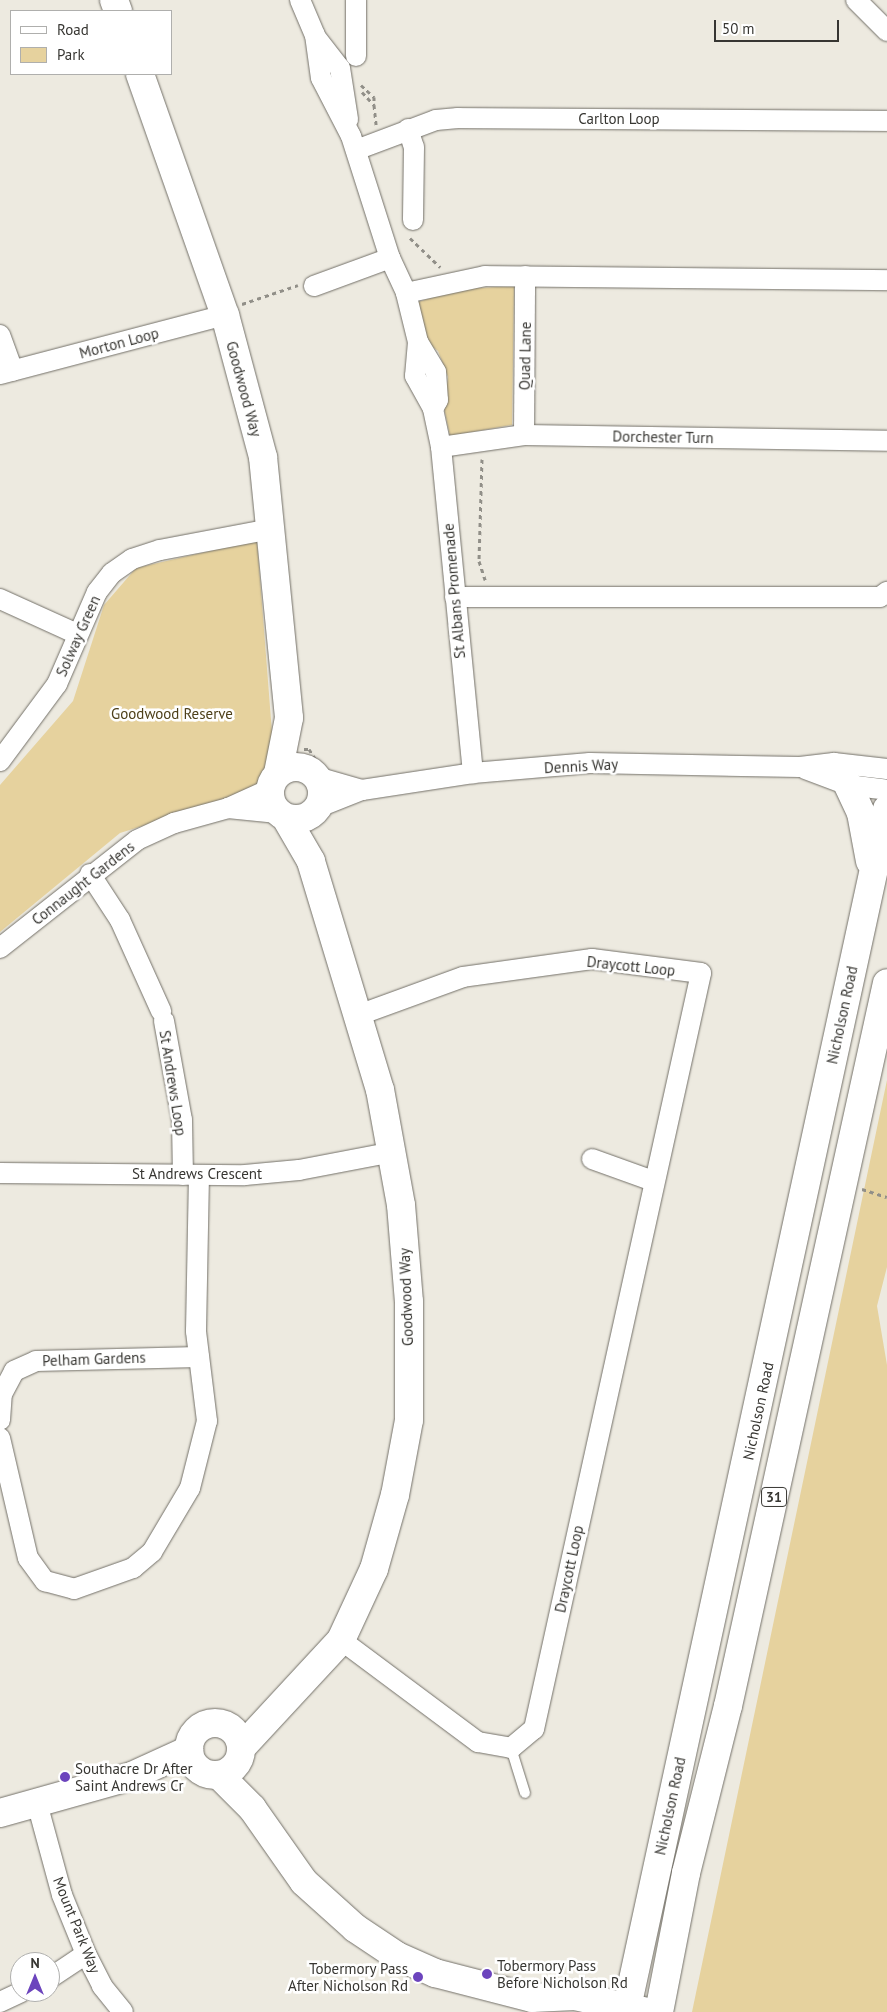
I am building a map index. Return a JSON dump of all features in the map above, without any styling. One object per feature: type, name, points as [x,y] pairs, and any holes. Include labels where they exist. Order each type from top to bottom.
[{"type":"street","name":"St Albans Promenade","points":[[300,0],[314,35],[340,68],[353,143],[390,258],[406,293],[418,342],[415,376],[433,410],[441,447],[454,597],[473,773]]},
{"type":"street","points":[[356,0],[356,56]]},
{"type":"street","points":[[856,0],[887,31]]},
{"type":"street","name":"Goodwood Way","points":[[140,75],[224,312],[263,457],[289,718],[278,798],[310,861],[380,1090],[402,1205],[409,1302],[409,1420],[395,1495],[374,1569],[341,1640],[300,1686],[276,1706],[241,1752]]},
{"type":"street","name":"Carlton Loop","points":[[353,143],[377,141],[408,129],[458,118],[887,121]]},
{"type":"street","points":[[408,129],[414,147],[413,220]]},
{"type":"street","points":[[314,286],[390,258]]},
{"type":"street","points":[[406,293],[466,279],[526,276],[887,280]]},
{"type":"street","name":"Quad Lane","points":[[524,435],[526,276]]},
{"type":"street","name":"Morton Loop","points":[[0,335],[6,372],[224,312]]},
{"type":"street","name":"Dorchester Turn","points":[[441,447],[524,435],[887,441]]},
{"type":"street","name":"Solway Green","points":[[0,761],[57,684],[77,634],[97,592],[112,573],[132,559],[160,550],[271,530]]},
{"type":"street","points":[[454,597],[880,597],[887,592]]},
{"type":"street","points":[[0,599],[77,634]]},
{"type":"street","name":"Goodwood Way","points":[[289,718],[323,790],[316,811],[310,861]]},
{"type":"street","name":"Dennis Way","points":[[316,811],[362,790],[473,773],[590,763],[800,767],[834,763],[887,769]]},
{"type":"street","points":[[312,766],[299,767],[278,798],[300,820],[316,811]]},
{"type":"street","name":"Dennis Way","points":[[312,766],[362,790]]},
{"type":"street","name":"Dennis Way","points":[[800,767],[848,785],[887,790]]},
{"type":"street","points":[[848,785],[861,813],[872,875]]},
{"type":"street","name":"Connaught Gardens","points":[[0,948],[90,874],[138,840],[174,823],[228,808],[278,798]]},
{"type":"street","name":"Nicholson Road","points":[[634,2011],[887,810]]},
{"type":"street","name":"St Andrews Loop","points":[[90,874],[120,920],[162,1016],[191,1175]]},
{"type":"street","name":"Draycott Loop","points":[[356,1016],[463,977],[592,959],[701,973],[653,1181],[534,1728],[511,1748]]},
{"type":"street","name":"Nicholson Road","points":[[659,2012],[686,1873],[728,1706],[887,983]]},
{"type":"street","name":"St Andrews Crescent","points":[[0,1173],[191,1175],[299,1170],[392,1152]]},
{"type":"street","points":[[592,1159],[653,1181]]},
{"type":"street","points":[[0,1438],[28,1558],[45,1582],[74,1589],[133,1568],[152,1552],[190,1488],[207,1421],[196,1331],[191,1175]]},
{"type":"street","name":"Pelham Gardens","points":[[0,1420],[2,1394],[14,1371],[36,1361],[199,1357]]},
{"type":"street","points":[[341,1640],[478,1742],[511,1748]]},
{"type":"street","name":"Goodwood Way","points":[[223,1724],[276,1706]]},
{"type":"street","points":[[252,1808],[238,1736],[223,1724],[199,1728],[202,1765],[252,1808],[304,1882],[374,1942],[435,1973],[532,1998],[556,2012]]},
{"type":"street","points":[[0,1813],[132,1776],[202,1765],[232,1768],[241,1752]]},
{"type":"street","name":"Mount Park Way","points":[[37,1803],[62,1895],[86,1954],[102,1986],[123,2012]]},
{"type":"street","points":[[60,1971],[86,1954]]},
{"type":"street","points":[[532,1998],[575,1996],[634,2011]]},
{"type":"lane","points":[[511,1748],[525,1792]]},
{"type":"path","points":[[356,56],[357,86],[374,106],[377,141]]},
{"type":"path","points":[[224,312],[308,282],[314,286]]},
{"type":"path","points":[[855,1187],[887,1197]]},
{"type":"green space","points":[[514,286],[512,425],[450,436],[444,408],[448,377],[438,351],[426,342],[415,303],[458,289]]},
{"type":"green space","name":"Goodwood Reserve","points":[[257,540],[276,784],[120,833],[0,932],[0,785],[73,701],[104,605],[136,568]]},
{"type":"green space","points":[[887,1080],[887,1267],[877,1306],[887,1365],[887,2012],[692,2012]]},
{"type":"place","name":"Southacre Dr After Saint Andrews Cr","points":[[65,1777]]},
{"type":"place","name":"Tobermory Pass Before Nicholson Rd","points":[[487,1974]]},
{"type":"place","name":"Tobermory Pass After Nicholson Rd","points":[[418,1977]]}]
